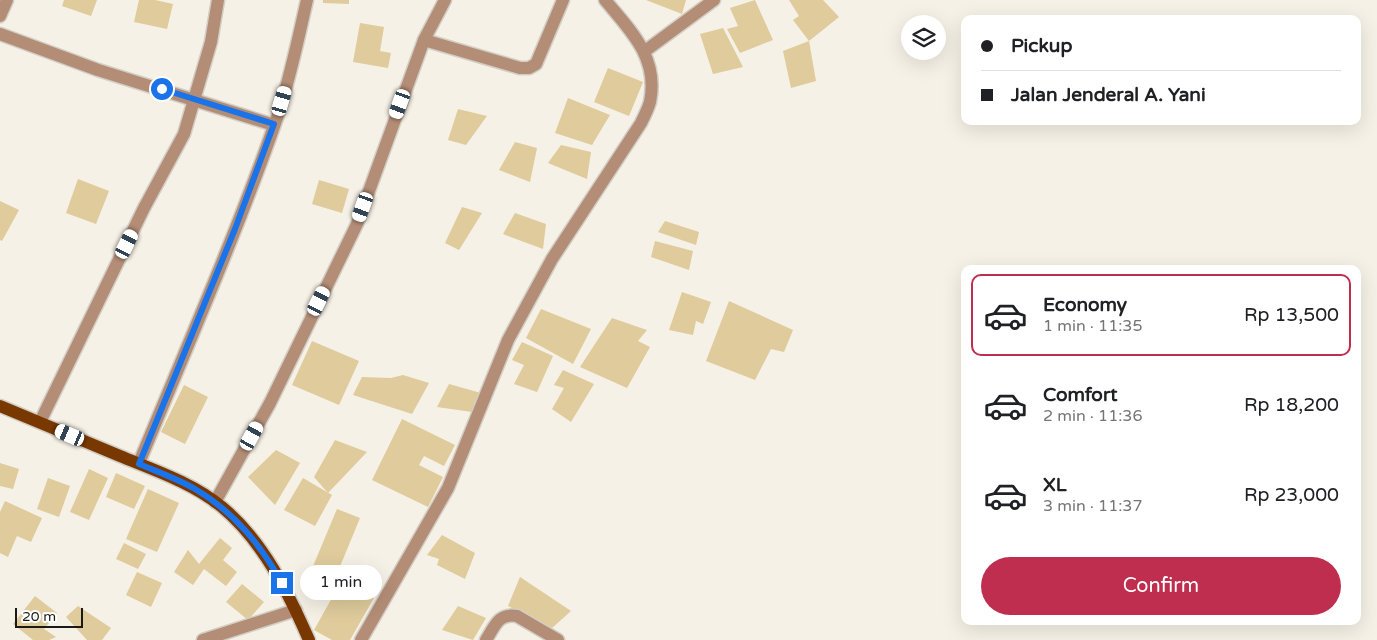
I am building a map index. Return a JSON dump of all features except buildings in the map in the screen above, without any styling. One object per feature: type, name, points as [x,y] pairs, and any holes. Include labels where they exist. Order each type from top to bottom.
[{"type":"main road","points":[[0,406],[194,488],[221,506],[248,532],[274,570],[296,610],[309,640]]},
{"type":"street","points":[[0,16],[7,0]]},
{"type":"street","points":[[40,422],[144,208],[184,134],[211,42],[218,0]]},
{"type":"street","points":[[139,464],[235,229],[274,124],[292,66],[307,0]]},
{"type":"street","points":[[215,502],[270,403],[357,224],[424,40],[445,0]]},
{"type":"street","points":[[424,40],[520,68],[529,68],[536,64],[563,0]]},
{"type":"street","points":[[361,640],[448,488],[508,340],[552,259],[641,124],[650,104],[652,80],[645,51],[605,0]]},
{"type":"street","points":[[645,51],[714,0]]},
{"type":"street","points":[[0,34],[98,70],[274,124]]},
{"type":"street","points":[[203,640],[296,610]]},
{"type":"street","points":[[486,640],[498,620],[503,616],[510,615],[517,616],[558,640]]},
{"type":"route","points":[[162,89],[274,124],[235,229],[139,464],[194,488],[221,506],[248,532],[282,583]]}]
